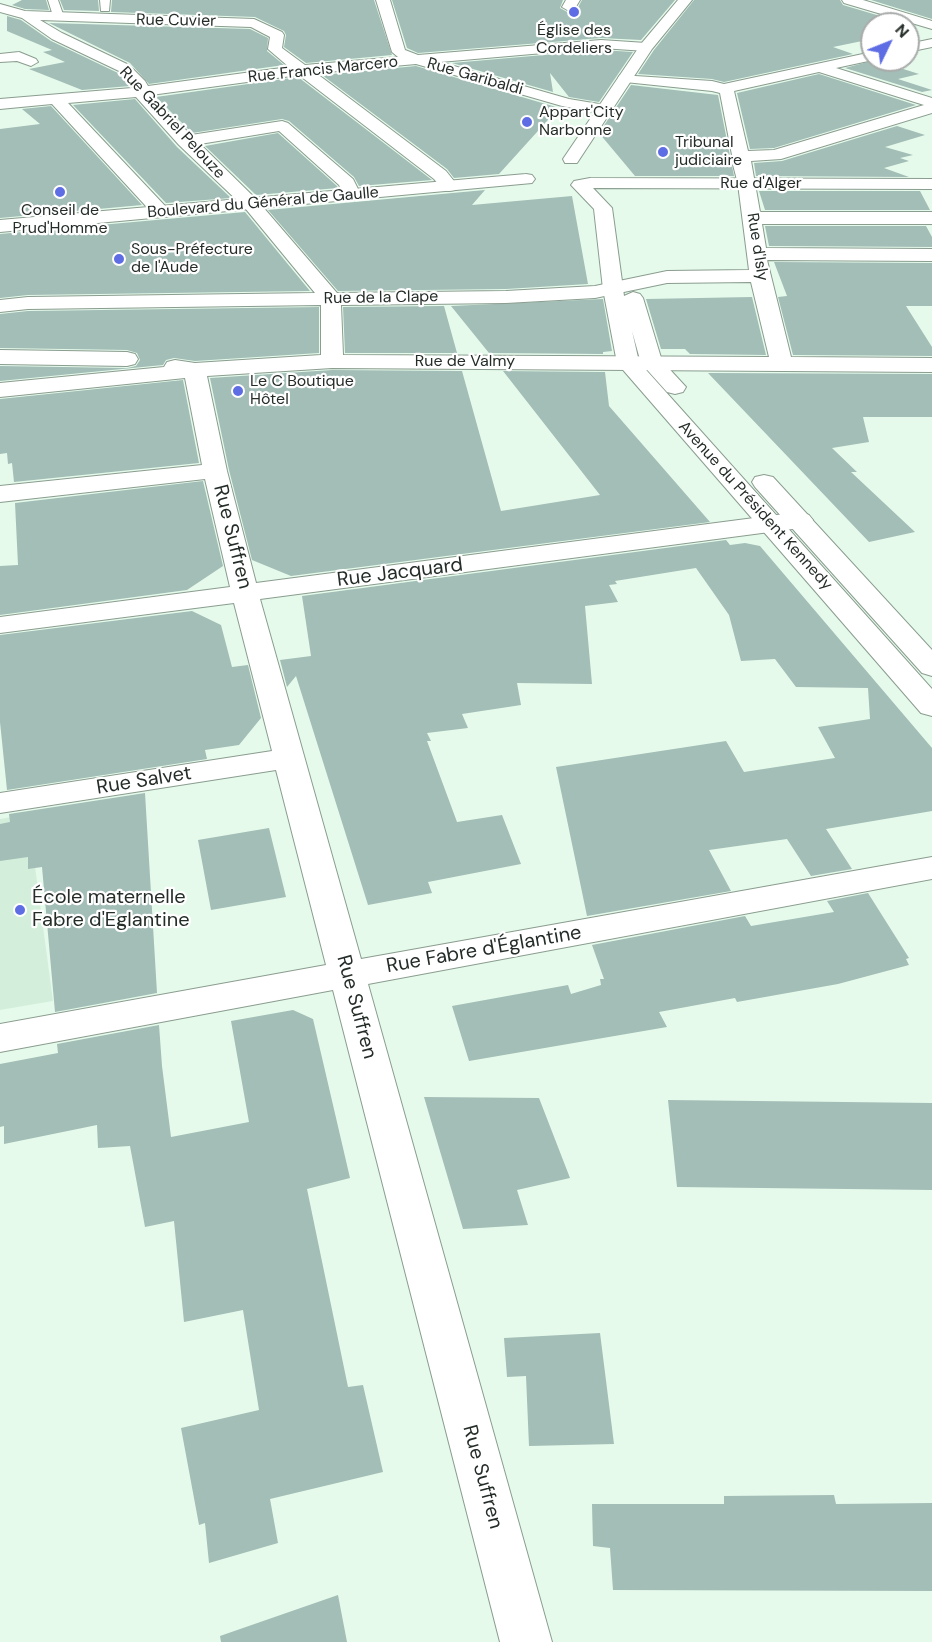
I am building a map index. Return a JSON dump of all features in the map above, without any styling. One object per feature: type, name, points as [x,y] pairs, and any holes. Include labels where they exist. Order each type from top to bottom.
[{"type":"street","name":"Rue Garibaldi","points":[[383,0],[399,52],[416,60],[568,103],[605,109]]},
{"type":"street","points":[[640,363],[613,289],[603,208],[590,175],[565,159],[605,109],[646,47],[685,0]]},
{"type":"street","points":[[849,0],[932,25]]},
{"type":"street","points":[[56,10],[105,4],[140,4]]},
{"type":"street","points":[[0,8],[28,18]]},
{"type":"street","name":"Rue Cuvier","points":[[28,18],[56,10],[254,23],[277,35],[275,49],[301,70]]},
{"type":"street","points":[[0,24],[28,18]]},
{"type":"street","name":"Rue Gabriel Pelouze","points":[[28,18],[57,36],[124,68],[140,84],[140,92],[185,141],[251,204],[331,299]]},
{"type":"street","name":"Rue Francis Marcero","points":[[0,104],[140,92],[301,70],[601,44],[646,47]]},
{"type":"street","points":[[0,58],[19,56],[31,62]]},
{"type":"street","points":[[626,78],[724,89],[860,59]]},
{"type":"street","points":[[819,68],[932,105]]},
{"type":"street","points":[[301,70],[440,175],[449,186]]},
{"type":"street","name":"Rue d'Isly","points":[[724,89],[747,184],[760,276],[781,363]]},
{"type":"street","points":[[57,100],[161,212]]},
{"type":"street","points":[[739,157],[775,155],[932,105]]},
{"type":"street","points":[[185,141],[282,126],[347,183],[352,195]]},
{"type":"street","points":[[560,186],[590,175]]},
{"type":"street","name":"Rue d'Alger","points":[[590,175],[747,184],[932,184]]},
{"type":"street","name":"Boulevard du Général de Gaulle","points":[[0,226],[449,186],[531,176]]},
{"type":"street","points":[[752,218],[932,218]]},
{"type":"street","points":[[756,254],[932,255]]},
{"type":"street","name":"Rue de la Clape","points":[[0,306],[28,303],[506,297],[613,289],[667,277],[760,276]]},
{"type":"street","points":[[331,299],[332,361]]},
{"type":"street","name":"Rue de Valmy","points":[[0,357],[135,359],[195,370],[332,361],[932,365]]},
{"type":"street","name":"Avenue du Président Kennedy","points":[[640,363],[800,520],[932,667]]},
{"type":"street","name":"Avenue du Président Kennedy","points":[[640,363],[772,524],[932,707]]},
{"type":"street","points":[[0,390],[195,370]]},
{"type":"street","name":"Rue Suffren","points":[[195,370],[215,471],[245,593],[526,1642]]},
{"type":"street","points":[[0,494],[215,471]]},
{"type":"street","name":"Rue Jacquard","points":[[0,626],[800,520]]},
{"type":"street","name":"Rue Salvet","points":[[0,803],[289,758]]},
{"type":"street","name":"Rue Fabre d'Églantine","points":[[0,1038],[932,868]]},
{"type":"shaded area","name":"École maternelle Fabre d'Eglantine","points":[[28,814],[53,1001],[0,1010],[0,819]]},
{"type":"building","points":[[22,0],[46,0],[49,10],[25,9],[12,5]]},
{"type":"building","points":[[60,0],[98,0],[99,11],[64,10]]},
{"type":"building","points":[[112,0],[374,0],[392,55],[306,63],[284,47],[286,35],[284,31],[255,17],[111,12]]},
{"type":"building","points":[[392,0],[563,0],[560,8],[569,13],[576,11],[582,0],[675,0],[641,40],[601,38],[418,53],[407,48]]},
{"type":"building","points":[[694,0],[840,0],[843,5],[867,12],[860,12],[860,41],[833,47],[853,54],[724,82],[712,79],[638,74]]},
{"type":"building","points":[[871,0],[932,0],[932,19],[920,15],[920,12],[910,12]]},
{"type":"building","points":[[7,16],[21,20],[51,41],[118,73],[130,86],[82,90],[29,69],[65,62],[43,52],[52,50],[7,31]]},
{"type":"building","points":[[49,23],[250,29],[268,38],[267,51],[284,65],[149,84],[130,63]]},
{"type":"building","points":[[601,50],[633,52],[599,102],[569,97],[550,73],[553,92],[452,63]]},
{"type":"building","points":[[860,64],[860,72],[913,72],[919,74],[898,79],[932,90],[922,92],[845,68]]},
{"type":"building","points":[[416,66],[556,107],[556,111],[499,174],[454,178],[447,169],[322,75]]},
{"type":"building","points":[[819,74],[916,105],[774,148],[750,149],[737,93]]},
{"type":"building","points":[[298,77],[432,180],[359,186],[354,177],[289,121],[282,119],[192,133],[156,97]]},
{"type":"building","points":[[631,85],[718,95],[734,176],[635,176],[599,133]]},
{"type":"building","points":[[135,99],[177,147],[231,198],[166,203],[73,105]]},
{"type":"building","points":[[51,106],[142,205],[0,218],[0,129],[40,124],[22,109]]},
{"type":"building","points":[[897,126],[925,135],[885,147],[913,155],[900,158],[909,161],[884,168],[909,177],[756,176],[754,163],[782,161]]},
{"type":"building","points":[[278,133],[338,188],[256,195],[205,146]]},
{"type":"building","points":[[485,190],[472,205],[572,196],[588,284],[506,289],[338,291],[268,210]]},
{"type":"building","points":[[759,191],[920,191],[930,210],[765,210]]},
{"type":"building","points":[[245,212],[310,291],[28,295],[0,298],[0,234]]},
{"type":"building","points":[[765,226],[926,226],[932,237],[932,247],[769,246]]},
{"type":"building","points":[[774,262],[932,263],[932,306],[906,306],[932,347],[932,356],[793,355],[778,297],[787,296]]},
{"type":"building","points":[[752,297],[766,355],[690,354],[685,349],[661,349],[646,299]]},
{"type":"building","points":[[603,299],[612,351],[603,352],[603,354],[489,353],[451,306]]},
{"type":"building","points":[[444,306],[457,353],[345,353],[343,307]]},
{"type":"building","points":[[319,307],[319,353],[195,361],[174,358],[166,360],[163,365],[0,381],[0,366],[127,368],[136,366],[140,360],[137,353],[127,350],[0,348],[0,314],[28,311]]},
{"type":"building","points":[[332,370],[462,371],[501,511],[600,495],[503,371],[605,372],[609,406],[710,522],[291,576],[252,560],[229,470],[210,378]]},
{"type":"building","points":[[708,373],[932,374],[932,417],[863,417],[869,442],[832,448],[857,472],[851,472],[915,532],[869,542]]},
{"type":"building","points":[[183,380],[199,463],[14,482],[12,463],[8,464],[7,453],[0,454],[0,399]]},
{"type":"building","points":[[203,481],[223,566],[187,590],[0,615],[0,566],[18,565],[15,503]]},
{"type":"building","points":[[726,540],[730,545],[745,543],[760,546],[932,748],[932,811],[826,829],[852,869],[811,876],[787,839],[709,850],[731,891],[587,916],[556,767],[726,741],[744,772],[835,758],[818,727],[870,719],[868,688],[796,687],[775,659],[741,661],[729,615],[696,568],[615,581],[617,584],[609,585],[618,602],[585,606],[592,684],[517,683],[521,705],[462,714],[468,728],[427,733],[431,741],[427,741],[457,822],[502,815],[521,864],[428,882],[432,893],[368,905],[296,676],[287,687],[280,660],[311,656],[302,596]]},
{"type":"building","points":[[192,611],[221,625],[232,667],[248,665],[261,718],[239,745],[205,750],[207,759],[7,790],[0,722],[0,635]]},
{"type":"building","points":[[145,793],[157,993],[55,1012],[42,867],[28,869],[28,857],[0,861],[0,824],[10,822],[9,814]]},
{"type":"building","points":[[269,828],[286,897],[211,910],[198,840]]},
{"type":"building","points":[[868,893],[909,958],[906,959],[909,965],[838,984],[737,1002],[735,998],[659,1012],[667,1027],[469,1061],[452,1006],[568,985],[571,994],[601,985],[600,979],[604,979],[592,945],[745,916],[751,926],[834,912],[827,901]]},
{"type":"building","points":[[293,1010],[313,1019],[350,1178],[307,1189],[348,1387],[363,1385],[383,1472],[270,1499],[278,1543],[209,1563],[205,1523],[199,1525],[181,1428],[259,1410],[243,1310],[184,1322],[174,1221],[145,1227],[130,1146],[98,1148],[97,1125],[4,1144],[4,1126],[0,1127],[0,1064],[58,1053],[57,1044],[159,1025],[171,1137],[249,1122],[231,1021]]},
{"type":"building","points":[[424,1097],[539,1098],[570,1178],[517,1190],[528,1225],[463,1229]]},
{"type":"building","points":[[668,1100],[932,1103],[932,1190],[677,1187]]},
{"type":"building","points":[[600,1333],[614,1444],[529,1446],[526,1376],[507,1377],[504,1338]]},
{"type":"building","points":[[834,1495],[836,1504],[932,1503],[932,1591],[613,1590],[610,1548],[593,1546],[592,1504],[724,1504],[724,1496]]},
{"type":"building","points":[[338,1595],[347,1642],[221,1642],[220,1636]]},
{"type":"place","name":"Église des Cordeliers","points":[[574,12]]},
{"type":"place","name":"Appart'City Narbonne","points":[[527,122]]},
{"type":"place","name":"Tribunal judiciaire","points":[[663,152]]},
{"type":"place","name":"Conseil de Prud'Homme","points":[[60,192]]},
{"type":"place","name":"Sous-Préfecture de l'Aude","points":[[119,259]]},
{"type":"place","name":"Le C Boutique Hôtel","points":[[238,391]]},
{"type":"place","name":"École maternelle Fabre d'Eglantine","points":[[20,910]]}]
